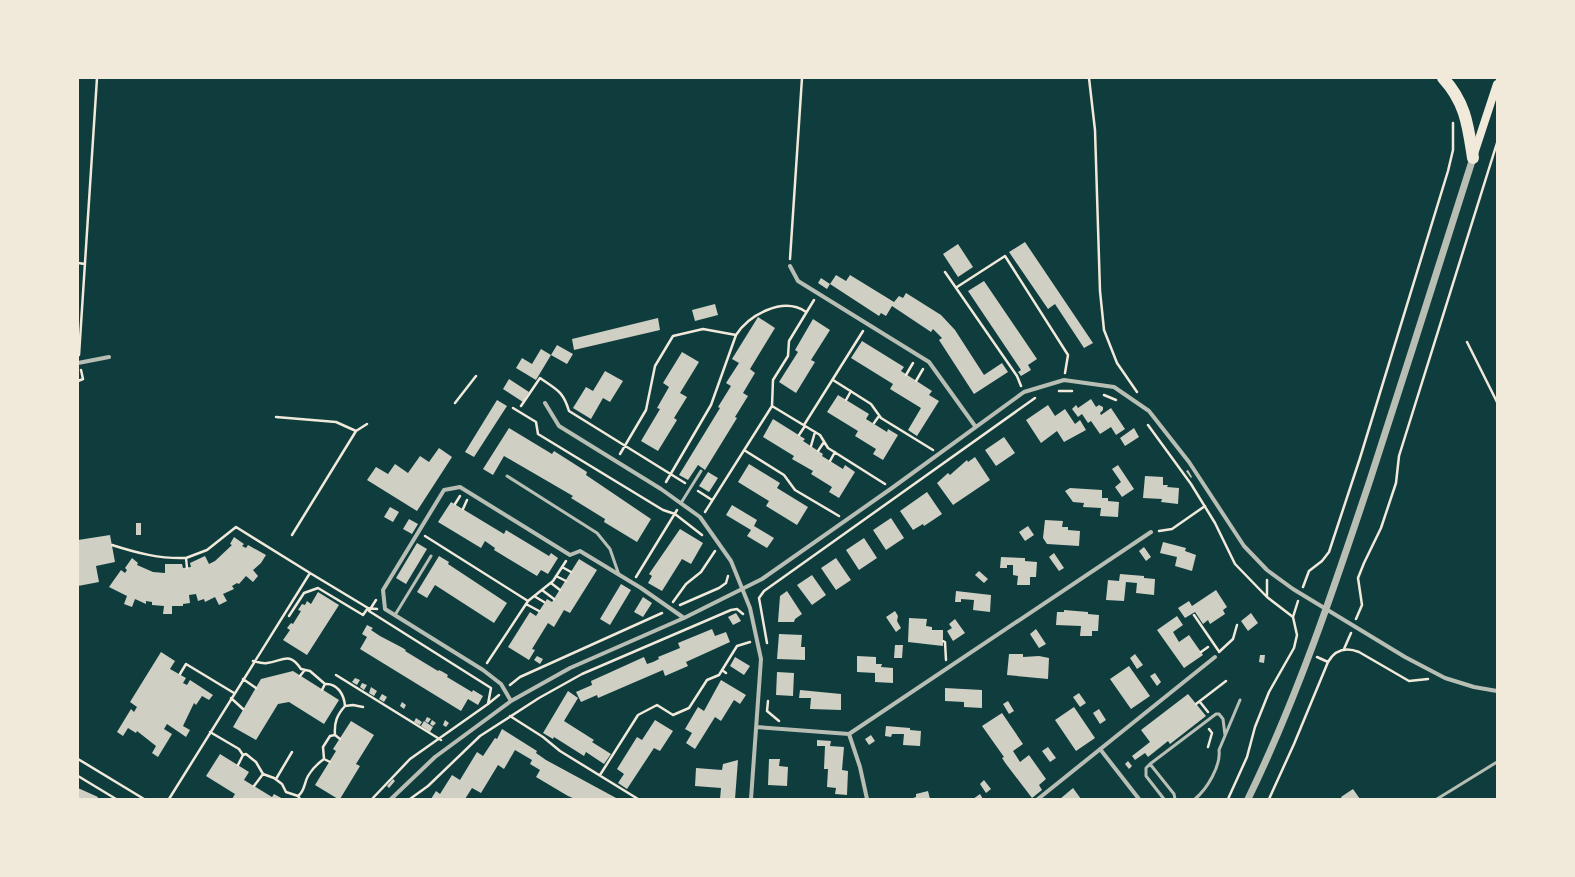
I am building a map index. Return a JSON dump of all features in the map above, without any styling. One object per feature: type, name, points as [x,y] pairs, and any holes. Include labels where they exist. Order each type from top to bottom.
[{"type":"highway","points":[[1443,78],[1458,98],[1466,114],[1473,158]]},
{"type":"main road","points":[[1473,158],[1497,84]]},
{"type":"street","points":[[1248,799],[1308,661],[1327,610],[1391,416],[1473,158]]},
{"type":"street","points":[[790,266],[798,281],[929,362],[975,426]]},
{"type":"street","points":[[78,363],[110,357]]},
{"type":"street","points":[[391,799],[435,757],[511,701],[570,668],[684,618],[762,579],[892,488],[975,426],[1024,392],[1064,380],[1114,387],[1149,411],[1180,449],[1244,546],[1267,570],[1327,610],[1405,657],[1445,678],[1474,687],[1497,691]]},
{"type":"street","points":[[545,403],[559,426],[661,489],[700,517],[720,543],[731,561],[744,589],[759,639],[761,658],[751,799]]},
{"type":"street","points":[[511,701],[500,684],[483,670],[385,610],[383,590],[444,490],[460,487],[570,555],[580,551],[632,582],[684,618]]},
{"type":"street","points":[[756,727],[849,734],[1150,532]]},
{"type":"street","points":[[1038,799],[1215,657]]},
{"type":"street","points":[[849,734],[860,767],[867,799]]},
{"type":"street","points":[[1100,749],[1139,799]]},
{"type":"lane","points":[[681,503],[701,471]]},
{"type":"lane","points":[[507,476],[597,533],[610,549],[619,575]]},
{"type":"lane","points":[[395,615],[431,556]]},
{"type":"lane","points":[[1195,799],[1205,788],[1220,759],[1219,750],[1240,700]]},
{"type":"lane","points":[[1164,799],[1146,776],[1146,768],[1216,714],[1219,714],[1223,719],[1225,735]]},
{"type":"lane","points":[[1437,799],[1497,762]]},
{"type":"lane","points":[[1150,764],[1174,794],[1175,799]]},
{"type":"path","points":[[78,363],[98,78]]},
{"type":"path","points":[[790,266],[802,78]]},
{"type":"path","points":[[1090,78],[1095,130],[1100,291],[1104,330],[1117,363],[1149,411]]},
{"type":"path","points":[[1228,799],[1247,756],[1255,727],[1269,692],[1294,648],[1297,635],[1293,617],[1308,571],[1322,561],[1329,552],[1360,458],[1448,171],[1453,150],[1454,133],[1452,120]]},
{"type":"path","points":[[1269,799],[1294,744],[1328,662],[1331,657],[1344,649],[1362,605],[1358,578],[1381,528],[1396,483],[1398,456],[1497,144]]},
{"type":"path","points":[[957,288],[1005,256],[1068,355],[1064,380]]},
{"type":"path","points":[[78,264],[85,264]]},
{"type":"path","points":[[945,272],[1017,376],[1024,392]]},
{"type":"path","points":[[700,517],[772,406],[773,380],[788,356],[789,341],[818,294]]},
{"type":"path","points":[[661,489],[710,405],[736,336],[743,326],[752,318],[766,311],[793,306],[806,312]]},
{"type":"path","points":[[799,435],[867,324]]},
{"type":"path","points":[[616,461],[646,410],[655,366],[673,336],[703,329],[736,336]]},
{"type":"path","points":[[1467,342],[1497,402]]},
{"type":"path","points":[[906,375],[913,363]]},
{"type":"path","points":[[916,381],[923,369]]},
{"type":"path","points":[[455,403],[476,376]]},
{"type":"path","points":[[521,406],[540,378],[565,397],[569,411],[671,473],[712,500]]},
{"type":"path","points":[[78,381],[83,379]]},
{"type":"path","points":[[833,380],[871,404],[880,416],[938,454]]},
{"type":"path","points":[[1054,391],[1077,390]]},
{"type":"path","points":[[846,400],[851,392]]},
{"type":"path","points":[[1103,395],[1120,402]]},
{"type":"path","points":[[768,646],[758,598],[764,591],[1030,402],[1042,396]]},
{"type":"path","points":[[772,406],[820,435],[828,448],[892,488]]},
{"type":"path","points":[[513,408],[536,422],[538,434],[662,510],[675,514],[706,540]]},
{"type":"path","points":[[276,416],[336,422],[356,431]]},
{"type":"path","points":[[874,423],[880,416]]},
{"type":"path","points":[[1146,422],[1191,484],[1215,523],[1235,564],[1268,597],[1293,617]]},
{"type":"path","points":[[292,535],[356,431],[367,424]]},
{"type":"path","points":[[811,446],[814,432]]},
{"type":"path","points":[[818,451],[824,442]]},
{"type":"path","points":[[744,450],[784,475],[795,490],[845,520]]},
{"type":"path","points":[[830,461],[835,452]]},
{"type":"path","points":[[1150,532],[1172,529],[1214,499]]},
{"type":"path","points":[[632,582],[681,503]]},
{"type":"path","points":[[112,545],[144,555],[167,559],[186,558],[208,550],[236,527],[369,608],[385,610]]},
{"type":"path","points":[[418,532],[539,611]]},
{"type":"path","points":[[671,608],[686,584],[701,572],[720,543]]},
{"type":"path","points":[[710,545],[718,556]]},
{"type":"path","points":[[483,670],[527,602],[551,583],[570,555]]},
{"type":"path","points":[[186,558],[187,568]]},
{"type":"path","points":[[562,566],[571,572]]},
{"type":"path","points":[[1267,570],[1268,597]]},
{"type":"path","points":[[169,799],[310,573]]},
{"type":"path","points":[[372,799],[410,759],[488,704],[520,677],[671,608],[719,588],[726,583],[728,574]]},
{"type":"path","points":[[556,576],[566,581]]},
{"type":"path","points":[[551,583],[560,590]]},
{"type":"path","points":[[289,616],[304,593],[318,588],[363,615],[383,590]]},
{"type":"path","points":[[542,590],[554,599]]},
{"type":"path","points":[[534,596],[544,602]]},
{"type":"path","points":[[369,608],[369,611],[491,688],[488,704]]},
{"type":"path","points":[[410,799],[428,786],[480,736],[582,674],[731,610],[737,609],[745,616]]},
{"type":"path","points":[[1194,615],[1219,652]]},
{"type":"path","points":[[1215,657],[1233,639],[1237,625]]},
{"type":"path","points":[[749,635],[751,649]]},
{"type":"path","points":[[600,775],[638,714],[657,705],[673,715],[689,708],[707,680],[719,675],[737,646],[759,639]]},
{"type":"path","points":[[943,641],[945,642],[945,657],[947,662]]},
{"type":"path","points":[[1201,652],[1208,647]]},
{"type":"path","points":[[1344,649],[1359,652],[1409,681],[1445,678]]},
{"type":"path","points":[[254,661],[266,664],[278,659],[290,658],[296,661],[301,669],[310,671],[318,676],[324,684]]},
{"type":"path","points":[[180,674],[186,664],[234,693]]},
{"type":"path","points":[[300,676],[304,670]]},
{"type":"path","points":[[722,670],[726,673]]},
{"type":"path","points":[[336,675],[450,746]]},
{"type":"path","points":[[243,679],[256,688]]},
{"type":"path","points":[[1196,704],[1226,681]]},
{"type":"path","points":[[324,684],[330,683],[337,687],[344,696],[345,706]]},
{"type":"path","points":[[322,690],[324,684]]},
{"type":"path","points":[[768,696],[768,711],[781,722]]},
{"type":"path","points":[[231,698],[243,709]]},
{"type":"path","points":[[335,735],[337,716],[345,706],[353,705],[363,707]]},
{"type":"path","points":[[500,709],[543,737],[560,751],[638,799]]},
{"type":"path","points":[[210,732],[238,748],[243,755],[246,754],[252,758],[263,774],[276,779],[288,794],[299,797],[302,793],[307,776],[316,764],[324,759]]},
{"type":"path","points":[[335,735],[340,739]]},
{"type":"path","points":[[324,759],[323,747],[325,741],[330,736],[335,735]]},
{"type":"path","points":[[276,779],[292,752]]},
{"type":"path","points":[[238,765],[243,755]]},
{"type":"path","points":[[78,759],[144,799]]},
{"type":"path","points":[[324,759],[330,762]]},
{"type":"path","points":[[254,786],[263,774]]},
{"type":"path","points":[[78,776],[116,799]]},
{"type":"path","points":[[286,799],[288,794]]},
{"type":"building","points":[[1025,242],[1093,343],[1084,348],[1055,304],[1048,309],[1009,252]]},
{"type":"building","points":[[958,244],[973,267],[958,277],[943,254]]},
{"type":"building","points":[[836,275],[846,281],[850,275],[894,302],[899,296],[903,298],[906,293],[941,315],[955,330],[984,375],[1002,363],[1008,372],[974,394],[939,340],[942,338],[933,329],[931,332],[892,306],[886,316],[881,313],[879,316],[830,284]]},
{"type":"building","points":[[821,278],[830,284],[827,289],[818,283]]},
{"type":"building","points":[[984,281],[1037,359],[1028,365],[1031,370],[1021,376],[1018,372],[1021,370],[968,291]]},
{"type":"building","points":[[715,304],[718,315],[695,321],[692,310]]},
{"type":"building","points":[[758,317],[775,328],[750,369],[755,373],[743,393],[748,396],[735,417],[737,418],[705,470],[698,465],[688,480],[679,475],[720,408],[718,407],[731,386],[726,383],[739,363],[732,359]]},
{"type":"building","points":[[658,318],[660,330],[574,350],[572,339]]},
{"type":"building","points":[[813,319],[830,330],[811,360],[815,362],[796,393],[779,382],[798,352],[795,350]]},
{"type":"building","points":[[862,341],[904,367],[901,371],[932,391],[929,395],[939,401],[917,436],[908,430],[921,408],[890,389],[893,384],[851,358]]},
{"type":"building","points":[[557,345],[573,354],[567,364],[551,355]]},
{"type":"building","points":[[541,349],[551,355],[536,380],[516,368],[522,358],[532,364]]},
{"type":"building","points":[[682,352],[699,362],[680,393],[687,397],[674,418],[677,420],[658,451],[641,441],[660,409],[657,408],[669,387],[663,383]]},
{"type":"building","points":[[605,371],[623,381],[610,402],[603,398],[591,419],[573,408],[586,387],[593,391]]},
{"type":"building","points":[[509,379],[529,392],[523,402],[503,389]]},
{"type":"building","points":[[838,395],[869,414],[866,419],[887,432],[888,429],[898,435],[883,460],[873,454],[876,449],[855,436],[858,431],[827,412]]},
{"type":"building","points":[[1091,399],[1096,407],[1099,405],[1103,407],[1103,410],[1100,413],[1101,415],[1111,408],[1125,429],[1116,435],[1111,427],[1100,434],[1091,421],[1088,423],[1082,414],[1078,417],[1072,409],[1076,405],[1078,408]]},
{"type":"building","points":[[497,400],[507,406],[474,457],[465,452]]},
{"type":"building","points":[[1048,405],[1055,416],[1065,409],[1075,424],[1080,420],[1086,430],[1064,442],[1057,431],[1041,443],[1026,420]]},
{"type":"building","points":[[773,419],[805,439],[803,441],[823,454],[822,456],[843,469],[845,465],[855,472],[839,498],[829,492],[832,487],[811,474],[813,471],[792,459],[794,456],[763,437]]},
{"type":"building","points":[[509,428],[552,454],[554,451],[587,472],[586,475],[651,519],[637,542],[604,522],[605,519],[571,498],[573,496],[504,456],[493,475],[483,469]]},
{"type":"building","points":[[1134,428],[1139,437],[1125,446],[1120,438]]},
{"type":"building","points":[[1004,437],[1015,453],[996,466],[985,450]]},
{"type":"building","points":[[439,448],[452,457],[417,511],[367,480],[376,467],[388,474],[395,464],[408,473],[420,456],[429,462]]},
{"type":"building","points":[[975,457],[990,480],[953,505],[937,483],[948,473],[950,475],[967,460],[968,462]]},
{"type":"building","points":[[749,464],[780,483],[777,488],[808,507],[797,525],[766,506],[769,501],[738,482]]},
{"type":"building","points":[[1118,465],[1134,489],[1122,497],[1115,487],[1121,482],[1112,469]]},
{"type":"building","points":[[1188,470],[1192,477],[1191,478],[1186,471]]},
{"type":"building","points":[[708,472],[718,478],[709,492],[699,486]]},
{"type":"building","points":[[1145,476],[1163,477],[1163,485],[1168,485],[1167,487],[1179,488],[1178,504],[1161,502],[1162,499],[1143,498]]},
{"type":"building","points":[[1070,488],[1102,490],[1102,498],[1108,498],[1108,501],[1119,502],[1118,517],[1100,516],[1101,508],[1083,507],[1084,503],[1073,502],[1065,491]]},
{"type":"building","points":[[927,492],[942,514],[924,526],[923,524],[913,530],[900,511]]},
{"type":"building","points":[[451,502],[504,534],[506,530],[549,556],[551,553],[558,558],[548,574],[541,570],[537,576],[494,550],[495,548],[485,541],[481,548],[438,522]]},
{"type":"building","points":[[732,505],[757,520],[754,526],[774,538],[767,548],[747,536],[751,530],[726,515]]},
{"type":"building","points":[[390,507],[399,512],[393,522],[384,517]]},
{"type":"building","points":[[891,518],[904,538],[886,550],[873,530]]},
{"type":"building","points":[[409,519],[418,524],[412,534],[403,529]]},
{"type":"building","points":[[1045,520],[1063,521],[1062,527],[1068,527],[1068,530],[1080,531],[1079,546],[1047,544],[1043,538]]},
{"type":"building","points":[[136,523],[141,523],[141,535],[136,535]]},
{"type":"building","points":[[1028,526],[1034,535],[1025,541],[1019,532]]},
{"type":"building","points":[[680,529],[703,543],[691,564],[682,559],[662,591],[648,583],[652,576],[649,574]]},
{"type":"building","points":[[110,535],[115,562],[96,566],[99,582],[78,586],[78,540]]},
{"type":"building","points":[[234,537],[244,544],[242,546],[246,548],[248,545],[266,555],[261,563],[253,570],[258,576],[253,582],[246,576],[239,584],[237,583],[232,586],[234,589],[223,594],[227,601],[219,605],[215,597],[205,602],[204,599],[198,601],[196,594],[189,595],[190,603],[183,604],[183,606],[172,606],[172,614],[163,614],[164,606],[152,605],[152,602],[146,601],[146,604],[135,599],[132,607],[124,604],[127,596],[109,587],[121,570],[125,573],[127,570],[125,568],[132,558],[138,563],[137,565],[153,572],[165,573],[165,564],[182,564],[183,568],[191,567],[190,563],[205,556],[209,564],[215,561],[232,545],[230,544]]},
{"type":"building","points":[[864,538],[877,558],[859,570],[846,550]]},
{"type":"building","points":[[1163,542],[1186,548],[1185,551],[1196,555],[1192,571],[1175,566],[1177,557],[1160,553]]},
{"type":"building","points":[[417,543],[427,549],[406,584],[396,578]]},
{"type":"building","points":[[1144,547],[1151,557],[1146,561],[1139,551]]},
{"type":"building","points":[[1054,553],[1064,568],[1059,571],[1049,557]]},
{"type":"building","points":[[439,556],[449,562],[448,564],[507,603],[494,623],[435,585],[427,598],[417,592]]},
{"type":"building","points":[[1001,557],[1025,558],[1025,561],[1037,562],[1036,577],[1030,577],[1030,585],[1017,585],[1018,576],[1013,575],[1013,565],[1007,565],[1007,568],[1000,568]]},
{"type":"building","points":[[836,558],[851,580],[836,590],[821,568]]},
{"type":"building","points":[[579,559],[597,570],[570,613],[564,610],[554,627],[548,623],[532,649],[535,650],[529,660],[508,647],[530,612],[536,616],[547,599],[552,602]]},
{"type":"building","points":[[979,571],[988,579],[984,583],[975,575]]},
{"type":"building","points":[[1120,574],[1144,576],[1144,578],[1155,579],[1154,595],[1136,593],[1137,583],[1126,582],[1124,601],[1106,600],[1108,580],[1119,581]]},
{"type":"building","points":[[812,575],[826,595],[812,605],[797,585]]},
{"type":"building","points":[[621,584],[631,590],[610,625],[600,619]]},
{"type":"building","points":[[1216,590],[1227,607],[1223,610],[1225,614],[1210,624],[1208,620],[1203,624],[1195,612],[1185,618],[1178,608],[1189,601],[1192,606]]},
{"type":"building","points":[[787,591],[802,614],[795,619],[794,622],[778,622],[780,596]]},
{"type":"building","points":[[956,591],[991,595],[990,612],[973,610],[974,600],[961,599],[961,602],[955,602]]},
{"type":"building","points":[[318,592],[339,605],[307,655],[283,640],[290,630],[287,628],[291,623],[293,624],[301,611],[298,610],[302,604],[305,605],[307,601],[311,604]]},
{"type":"building","points":[[643,597],[652,603],[643,617],[634,612]]},
{"type":"building","points":[[1064,610],[1088,612],[1088,614],[1099,615],[1098,631],[1092,631],[1092,636],[1080,636],[1081,626],[1056,625],[1057,612],[1064,612]]},
{"type":"building","points":[[895,611],[898,616],[897,621],[901,628],[896,632],[886,617]]},
{"type":"building","points":[[736,613],[741,621],[733,625],[728,617]]},
{"type":"building","points":[[1251,613],[1258,623],[1248,631],[1241,621]]},
{"type":"building","points":[[1177,616],[1183,625],[1173,632],[1179,642],[1189,635],[1203,655],[1184,668],[1157,630]]},
{"type":"building","points":[[909,618],[927,619],[926,626],[932,627],[932,630],[943,630],[943,646],[908,642]]},
{"type":"building","points":[[955,619],[965,633],[953,641],[947,631],[952,628],[949,624]]},
{"type":"building","points":[[367,625],[373,628],[371,630],[380,636],[406,650],[405,651],[438,671],[439,670],[448,675],[447,677],[472,692],[473,690],[483,696],[478,705],[468,699],[461,711],[360,649],[367,637],[362,634]]},
{"type":"building","points":[[712,629],[715,636],[726,632],[730,642],[686,662],[688,666],[665,676],[663,670],[598,698],[597,695],[581,702],[576,692],[592,685],[591,681],[644,657],[647,664],[653,662],[659,659],[658,657],[680,648],[678,643]]},
{"type":"building","points":[[1036,629],[1046,644],[1039,648],[1030,634]]},
{"type":"building","points":[[779,634],[802,635],[801,647],[805,647],[805,660],[777,659]]},
{"type":"building","points":[[895,645],[903,645],[902,658],[894,658]]},
{"type":"building","points":[[161,652],[175,661],[170,669],[186,678],[183,683],[187,685],[190,680],[213,695],[209,700],[202,696],[196,705],[194,703],[183,726],[190,730],[186,737],[167,724],[164,729],[172,734],[158,757],[152,753],[156,746],[137,731],[136,733],[128,728],[123,736],[117,732],[131,709],[134,712],[137,707],[130,702]]},
{"type":"building","points":[[1009,654],[1023,654],[1023,657],[1039,656],[1049,658],[1048,679],[1007,675]]},
{"type":"building","points":[[1135,654],[1143,665],[1137,669],[1130,658]]},
{"type":"building","points":[[1260,655],[1265,655],[1264,663],[1259,662]]},
{"type":"building","points":[[537,656],[543,659],[540,664],[534,660]]},
{"type":"building","points":[[857,656],[876,657],[876,664],[882,664],[881,667],[893,668],[893,683],[875,682],[875,673],[857,672]]},
{"type":"building","points":[[735,657],[750,666],[744,675],[730,666]]},
{"type":"building","points":[[1129,666],[1150,696],[1131,709],[1110,679]]},
{"type":"building","points":[[293,671],[339,700],[324,724],[289,702],[278,704],[256,740],[233,727],[261,679]]},
{"type":"building","points":[[777,672],[794,673],[793,696],[776,695]]},
{"type":"building","points":[[1155,673],[1161,682],[1157,686],[1150,676]]},
{"type":"building","points":[[355,678],[360,680],[357,685],[352,682]]},
{"type":"building","points":[[721,680],[746,695],[740,704],[734,700],[721,721],[715,717],[695,749],[686,743],[692,733],[685,729],[698,707],[704,711]]},
{"type":"building","points":[[362,683],[367,685],[364,690],[360,687]]},
{"type":"building","points":[[371,687],[377,691],[374,696],[369,693]]},
{"type":"building","points":[[945,688],[982,690],[982,708],[964,707],[964,702],[945,701]]},
{"type":"building","points":[[800,690],[841,694],[841,710],[810,709],[811,698],[799,698]]},
{"type":"building","points":[[568,691],[578,698],[564,721],[594,740],[592,742],[611,754],[604,764],[586,752],[584,756],[554,737],[553,739],[543,733]]},
{"type":"building","points":[[1079,693],[1086,703],[1080,707],[1073,697]]},
{"type":"building","points":[[382,694],[387,697],[384,702],[379,699]]},
{"type":"building","points":[[1188,694],[1206,716],[1170,744],[1168,741],[1148,757],[1145,753],[1135,760],[1132,756],[1150,742],[1141,730]]},
{"type":"building","points":[[1008,701],[1014,711],[1009,714],[1003,704]]},
{"type":"building","points":[[402,702],[406,705],[404,709],[400,706]]},
{"type":"building","points":[[1074,707],[1095,738],[1076,751],[1055,720]]},
{"type":"building","points":[[1099,709],[1106,720],[1100,724],[1093,713]]},
{"type":"building","points":[[1002,713],[1023,744],[1013,751],[1020,762],[1029,755],[1046,779],[1039,785],[1042,790],[1032,798],[1006,764],[1002,758],[1004,757],[982,726]]},
{"type":"building","points":[[427,717],[431,719],[428,723],[425,721]]},
{"type":"building","points":[[416,718],[422,722],[420,725],[414,722]]},
{"type":"building","points":[[432,720],[436,723],[433,726],[430,724]]},
{"type":"building","points":[[445,720],[449,723],[446,727],[443,725]]},
{"type":"building","points":[[655,720],[673,731],[660,751],[654,748],[627,789],[618,783],[624,774],[617,769],[637,737],[642,740]]},
{"type":"building","points":[[351,721],[374,735],[356,764],[360,766],[340,799],[338,799],[315,785],[336,751],[333,749]]},
{"type":"building","points":[[424,721],[433,727],[430,732],[421,726]]},
{"type":"building","points":[[886,726],[910,728],[910,730],[921,731],[920,746],[903,745],[904,734],[892,734],[891,737],[885,736]]},
{"type":"building","points":[[502,729],[537,751],[536,753],[546,760],[618,799],[575,799],[568,796],[536,777],[540,770],[530,764],[532,760],[515,750],[504,769],[498,765],[481,793],[472,788],[465,799],[431,799],[436,791],[440,794],[452,775],[460,780],[477,752],[483,756],[495,738],[497,739]]},
{"type":"building","points":[[871,735],[875,741],[869,745],[865,739]]},
{"type":"building","points":[[817,740],[831,741],[830,746],[844,747],[842,770],[848,771],[847,795],[835,794],[836,788],[827,787],[828,769],[824,769],[825,746],[817,746]]},
{"type":"building","points":[[1048,747],[1056,758],[1050,762],[1042,751]]},
{"type":"building","points":[[220,754],[249,772],[244,780],[272,797],[274,794],[283,799],[232,799],[235,794],[206,776]]},
{"type":"building","points":[[769,759],[780,759],[779,766],[788,767],[787,786],[768,785]]},
{"type":"building","points":[[738,760],[735,799],[720,799],[721,788],[695,786],[696,768],[722,770],[723,764]]},
{"type":"building","points":[[1128,761],[1132,766],[1129,769],[1125,764]]},
{"type":"building","points":[[393,779],[395,781],[389,788],[387,786]]},
{"type":"building","points":[[984,780],[991,789],[986,793],[980,784]]},
{"type":"building","points":[[78,788],[98,797],[97,799],[78,799]]},
{"type":"building","points":[[1073,788],[1081,799],[1060,799]]},
{"type":"building","points":[[1353,789],[1360,799],[1342,799],[1341,797]]},
{"type":"building","points":[[928,791],[930,799],[910,799],[916,797],[916,794]]},
{"type":"building","points":[[980,794],[983,799],[973,799]]}]
